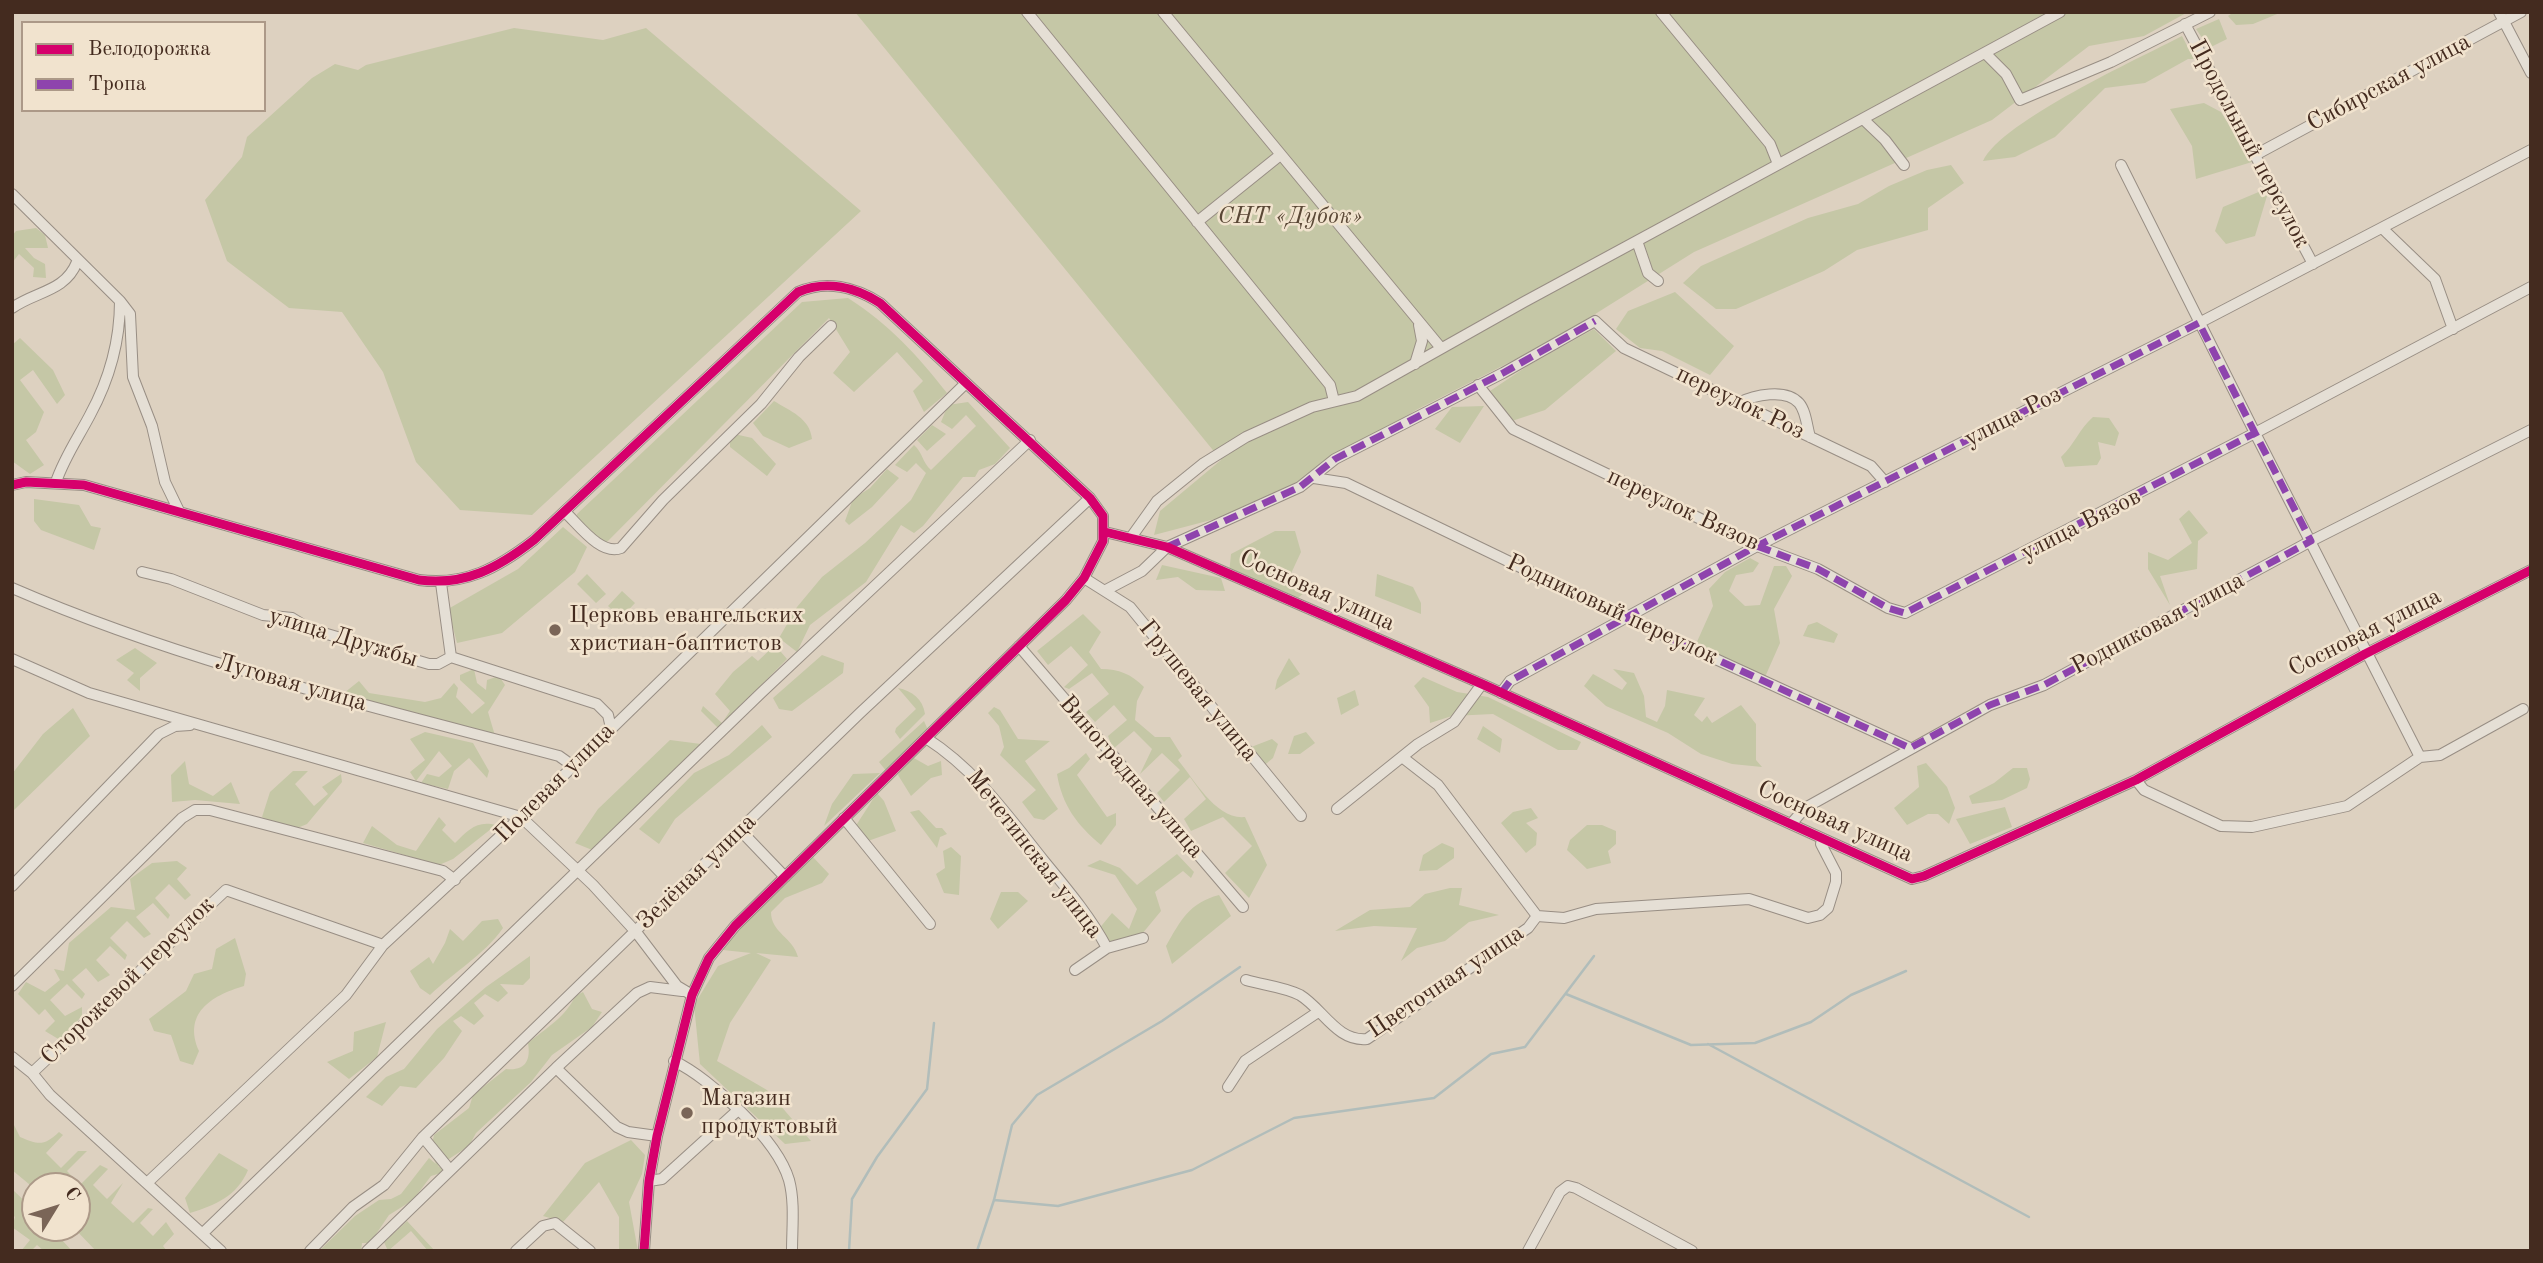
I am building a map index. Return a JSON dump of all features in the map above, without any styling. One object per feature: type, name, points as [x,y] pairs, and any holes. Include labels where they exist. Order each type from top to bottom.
[{"type":"street","points":[[1027,12],[1329,385],[1334,401]]},
{"type":"street","points":[[1163,12],[1279,156],[1441,348]]},
{"type":"street","points":[[1661,12],[1770,144],[1778,164]]},
{"type":"street","points":[[1132,536],[1157,501],[1224,449],[1286,417],[1357,396],[2060,12]]},
{"type":"street","points":[[1986,53],[2006,74],[2020,100],[2111,62],[2210,12]]},
{"type":"street","name":"Сибирская улица","points":[[2257,154],[2501,17],[2521,12]]},
{"type":"street","points":[[2501,17],[2531,74]]},
{"type":"street","name":"Продольный переулок","points":[[2185,24],[2257,154],[2313,264]]},
{"type":"street","points":[[1863,119],[1885,140],[1904,165]]},
{"type":"street","name":"улица Роз","points":[[1501,693],[1510,681],[1757,546],[2199,323],[2531,150]]},
{"type":"street","points":[[1197,222],[1279,156]]},
{"type":"street","points":[[2121,165],[2311,541],[2365,654],[2420,757]]},
{"type":"street","points":[[12,194],[77,262],[93,272],[130,314],[133,377],[152,426],[164,482],[179,511]]},
{"type":"street","points":[[2382,228],[2435,279],[2453,330]]},
{"type":"street","points":[[1637,241],[1648,274],[1658,281]]},
{"type":"street","points":[[12,308],[61,285],[77,262]]},
{"type":"street","points":[[12,485],[56,482],[84,485],[419,580],[441,583],[468,579],[513,556],[565,512],[787,301],[812,286],[844,287],[869,296],[1030,440],[1090,498],[1103,516],[1105,532],[1084,578],[1019,646],[720,942],[687,993],[649,1181],[644,1251]]},
{"type":"street","name":"улица Вязов","points":[[1905,612],[2255,433],[2531,287]]},
{"type":"street","points":[[56,482],[66,454],[99,398],[115,353],[120,301]]},
{"type":"street","points":[[1414,365],[1422,341],[1418,321]]},
{"type":"street","name":"переулок Роз","points":[[1478,385],[1595,321],[1624,348],[1871,466],[1885,482]]},
{"type":"street","points":[[565,512],[604,548],[621,548],[663,500],[761,404],[799,357],[831,326]]},
{"type":"street","name":"Полевая улица","points":[[147,1183],[346,995],[383,945],[521,817],[965,383]]},
{"type":"street","points":[[1106,590],[1142,571],[1167,547],[1314,478],[1335,459],[1478,385]]},
{"type":"street","name":"переулок Вязов","points":[[1478,385],[1513,429],[1757,546],[1818,569],[1888,608],[1905,612]]},
{"type":"street","points":[[1738,403],[1755,397],[1786,395],[1801,405],[1810,437]]},
{"type":"street","name":"Родниковая улица","points":[[1791,824],[1805,808],[1910,748],[1997,702],[2044,685],[2311,541],[2531,430]]},
{"type":"street","points":[[203,1233],[1030,440]]},
{"type":"street","name":"Родниковый переулок","points":[[1314,478],[1346,483],[1626,618],[1910,748]]},
{"type":"street","name":"Зелёная улица","points":[[310,1251],[353,1207],[384,1185],[423,1137],[740,830],[1090,498]]},
{"type":"street","name":"Сосновая улица","points":[[1105,532],[1132,536],[1167,547],[1482,684],[1912,878],[2136,780],[2365,654],[2531,570]]},
{"type":"street","name":"улица Дружбы","points":[[142,572],[171,579],[263,615],[292,618],[310,629],[429,664],[438,664],[451,657],[597,704],[608,715],[611,728]]},
{"type":"street","name":"Грушевая улица","points":[[1084,578],[1130,607],[1301,816]]},
{"type":"street","points":[[441,583],[451,657]]},
{"type":"street","name":"Луговая улица","points":[[12,588],[60,609],[265,678],[559,756],[573,766]]},
{"type":"street","name":"Виноградная улица","points":[[1019,646],[1243,907]]},
{"type":"street","points":[[12,659],[89,693],[521,817],[578,871],[636,932],[687,993]]},
{"type":"street","points":[[1338,809],[1402,757],[1454,722],[1482,684]]},
{"type":"street","points":[[2136,780],[2144,790],[2221,826],[2238,828],[2347,806],[2420,757],[2440,755],[2524,709]]},
{"type":"street","points":[[159,734],[164,715]]},
{"type":"street","points":[[12,886],[159,734],[175,726],[204,726]]},
{"type":"street","name":"Мечетинская улица","points":[[926,738],[979,780],[1092,920],[1107,948],[1075,970]]},
{"type":"street","points":[[1402,757],[1438,785],[1537,915],[1564,918],[1596,909],[1749,898],[1808,918],[1820,915],[1828,908],[1836,882],[1836,873],[1821,844],[1822,839]]},
{"type":"street","points":[[12,986],[182,818],[195,810],[210,810],[443,871],[455,880]]},
{"type":"street","points":[[844,818],[930,924]]},
{"type":"street","points":[[740,830],[785,877]]},
{"type":"street","name":"Сторожевой переулок","points":[[32,1073],[226,890],[383,945]]},
{"type":"street","name":"Цветочная улица","points":[[1247,980],[1299,995],[1343,1033],[1359,1040],[1367,1039],[1528,928],[1537,915]]},
{"type":"street","points":[[1107,948],[1143,938]]},
{"type":"street","points":[[367,1251],[556,1068],[645,988],[687,993]]},
{"type":"street","points":[[1228,1087],[1245,1061],[1318,1012]]},
{"type":"street","points":[[12,1057],[221,1251]]},
{"type":"street","points":[[674,1061],[700,1076],[767,1143],[789,1180],[792,1251]]},
{"type":"street","points":[[556,1068],[617,1127],[628,1132],[657,1136]]},
{"type":"street","points":[[649,1181],[662,1179],[737,1111]]},
{"type":"street","points":[[423,1137],[450,1170]]},
{"type":"street","points":[[1528,1251],[1560,1192],[1568,1186],[1692,1251]]},
{"type":"street","points":[[516,1251],[543,1226],[555,1223],[590,1251]]},
{"type":"green space","name":"СНТ «Дубок»","points":[[855,12],[2188,12],[2144,36],[2089,46],[1992,120],[1694,252],[1557,338],[1416,410],[1272,504],[1154,535],[1160,511],[1221,460]]},
{"type":"green space","points":[[2234,12],[2282,12],[2253,24],[2236,25],[2228,16]]},
{"type":"green space","points":[[2219,19],[2227,39],[2209,48],[2196,29]]},
{"type":"green space","points":[[514,28],[603,40],[646,28],[861,211],[532,515],[460,510],[416,462],[383,372],[342,312],[289,308],[227,261],[205,200],[242,157],[247,137],[312,78],[335,64],[358,70],[366,65]]},
{"type":"green space","points":[[2182,36],[2194,59],[2188,59],[2145,83],[2105,88],[2055,137],[2015,157],[1983,161],[1995,145],[2043,110]]},
{"type":"green space","points":[[2204,103],[2221,112],[2252,162],[2196,179],[2192,146],[2170,109]]},
{"type":"green space","points":[[1951,165],[1964,183],[1928,208],[1928,230],[1857,250],[1824,271],[1736,309],[1716,309],[1683,283],[1701,266],[1808,218],[1858,204],[1889,186],[1927,170]]},
{"type":"green space","points":[[2261,191],[2267,196],[2255,236],[2226,244],[2215,231],[2223,207]]},
{"type":"green space","points":[[36,228],[45,235],[48,248],[25,248],[34,258],[45,264],[46,278],[33,277],[34,268],[19,254],[12,263],[12,236],[16,231]]},
{"type":"green space","points":[[1675,292],[1734,346],[1710,375],[1662,351],[1640,348],[1616,329],[1628,311]]},
{"type":"green space","points":[[848,298],[877,318],[902,341],[947,393],[924,412],[913,391],[923,381],[897,352],[854,392],[833,373],[850,352],[829,318],[606,543],[576,523],[577,514],[802,302]]},
{"type":"green space","points":[[1594,329],[1616,351],[1545,410],[1512,421],[1490,391],[1529,365]]},
{"type":"green space","points":[[20,338],[53,370],[65,395],[57,404],[33,370],[20,380],[44,412],[36,432],[26,440],[44,465],[30,474],[12,461],[12,345]]},
{"type":"green space","points":[[774,401],[803,420],[812,439],[789,448],[763,436],[753,423]]},
{"type":"green space","points":[[968,402],[1010,448],[995,464],[979,470],[975,477],[963,477],[923,526],[914,533],[901,525],[866,582],[810,625],[797,652],[779,638],[797,607],[822,577],[865,543],[911,500],[926,473],[916,463],[907,472],[895,465],[914,445],[931,470],[976,426],[966,415],[952,429],[941,422],[948,405]]},
{"type":"green space","points":[[1484,406],[1460,443],[1435,429],[1452,407]]},
{"type":"green space","points":[[2093,417],[2109,418],[2119,433],[2115,446],[2098,442],[2101,458],[2097,465],[2065,467],[2061,457]]},
{"type":"green space","points":[[932,425],[946,434],[927,451],[917,440]]},
{"type":"green space","points":[[730,433],[752,438],[776,464],[767,476],[730,447]]},
{"type":"green space","points":[[887,469],[899,478],[872,507],[849,525],[845,521],[853,499],[870,488]]},
{"type":"green space","points":[[34,499],[79,505],[91,526],[101,528],[94,550],[41,530],[34,521]]},
{"type":"green space","points":[[2189,510],[2208,533],[2198,541],[2197,569],[2160,576],[2170,605],[2148,569],[2148,552],[2168,560],[2192,543],[2179,519]]},
{"type":"green space","points":[[563,527],[587,547],[575,572],[502,633],[457,643],[448,609],[518,569]]},
{"type":"green space","points":[[1275,531],[1295,531],[1301,552],[1288,580],[1304,593],[1293,602],[1229,574],[1231,554]]},
{"type":"green space","points":[[1750,558],[1759,563],[1753,572],[1736,575],[1729,591],[1745,606],[1760,605],[1774,566],[1786,566],[1792,576],[1774,609],[1780,643],[1765,677],[1696,644],[1713,606],[1709,589],[1725,572]]},
{"type":"green space","points":[[1162,565],[1221,578],[1225,591],[1196,590],[1178,577],[1156,580]]},
{"type":"green space","points":[[587,574],[606,594],[596,603],[577,584]]},
{"type":"green space","points":[[1377,574],[1413,587],[1421,603],[1421,614],[1375,596]]},
{"type":"green space","points":[[622,591],[635,603],[621,618],[608,606]]},
{"type":"green space","points":[[1083,614],[1101,632],[1089,652],[1101,669],[1124,673],[1144,687],[1137,701],[1135,720],[1155,737],[1170,737],[1182,756],[1178,760],[1215,805],[1234,816],[1245,817],[1267,865],[1249,898],[1225,873],[1252,846],[1223,817],[1191,831],[1184,819],[1206,799],[1190,777],[1164,802],[1157,793],[1180,770],[1162,753],[1140,774],[1152,749],[1134,731],[1113,749],[1108,736],[1127,720],[1114,705],[1095,722],[1086,712],[1109,694],[1092,673],[1069,689],[1064,687],[1088,665],[1071,646],[1048,665],[1037,651]]},
{"type":"green space","points":[[1817,622],[1838,634],[1834,643],[1803,636],[1808,625]]},
{"type":"green space","points":[[775,645],[787,659],[597,852],[575,843],[598,809],[670,740],[701,744],[718,728],[701,711],[703,706],[722,723],[730,711],[715,694],[733,672],[752,656],[758,661]]},
{"type":"green space","points":[[135,648],[157,663],[140,678],[140,691],[127,680],[134,673],[116,660]]},
{"type":"green space","points":[[822,655],[844,663],[843,673],[792,711],[779,709],[773,698]]},
{"type":"green space","points":[[1289,658],[1300,674],[1275,690],[1277,680]]},
{"type":"green space","points":[[474,669],[477,683],[486,690],[487,680],[499,676],[505,685],[488,712],[496,739],[344,693],[359,681],[369,693],[425,702],[441,698],[454,683],[458,688],[456,697],[472,714],[485,703],[460,680],[460,675]]},
{"type":"green space","points":[[1613,669],[1634,673],[1644,696],[1646,717],[1657,722],[1665,706],[1667,690],[1705,698],[1694,715],[1702,722],[1707,716],[1712,723],[1741,705],[1756,724],[1756,760],[1762,767],[1732,764],[1701,754],[1668,733],[1606,706],[1584,686],[1593,674],[1622,690],[1627,683]]},
{"type":"green space","points":[[1423,677],[1457,692],[1488,697],[1581,742],[1577,750],[1558,750],[1493,714],[1452,716],[1430,723],[1429,707],[1414,686]]},
{"type":"green space","points":[[898,688],[916,696],[925,714],[900,739],[895,732],[896,728],[916,709]]},
{"type":"green space","points":[[1355,690],[1359,705],[1341,715],[1337,698]]},
{"type":"green space","points":[[994,707],[1000,710],[1018,739],[1050,741],[1025,761],[1058,809],[1044,820],[1034,818],[1022,802],[1036,790],[1000,755],[1004,747],[999,726],[988,713]]},
{"type":"green space","points":[[73,708],[90,736],[12,812],[12,774],[43,734]]},
{"type":"green space","points":[[924,721],[928,730],[887,772],[879,762]]},
{"type":"green space","points":[[762,725],[772,737],[675,819],[659,844],[639,829],[694,773],[729,755]]},
{"type":"green space","points":[[1483,726],[1502,739],[1500,753],[1477,739]]},
{"type":"green space","points":[[425,732],[473,743],[489,771],[487,778],[469,758],[454,771],[448,789],[421,783],[427,774],[439,777],[452,766],[439,751],[416,781],[410,772],[425,760],[410,739]]},
{"type":"green space","points":[[1306,732],[1315,743],[1300,754],[1288,754],[1294,736]]},
{"type":"green space","points":[[1272,739],[1278,744],[1273,758],[1261,768],[1246,749]]},
{"type":"green space","points":[[1086,753],[1090,759],[1077,775],[1107,817],[1116,813],[1116,825],[1101,845],[1072,814],[1057,774],[1069,768]]},
{"type":"green space","points":[[912,757],[928,766],[941,761],[942,775],[931,778],[911,796],[898,775],[901,767]]},
{"type":"green space","points":[[185,761],[189,784],[213,796],[231,782],[240,804],[195,800],[172,802],[171,775]]},
{"type":"green space","points":[[1926,763],[1947,787],[1955,808],[1949,824],[1938,814],[1928,814],[1907,825],[1894,808],[1919,787],[1917,766]]},
{"type":"green space","points":[[2013,768],[2027,768],[2030,779],[2027,788],[2002,800],[1972,804],[1969,796],[1994,783]]},
{"type":"green space","points":[[293,771],[308,771],[295,784],[314,806],[328,794],[322,787],[341,774],[342,782],[307,824],[290,831],[262,817],[270,792]]},
{"type":"green space","points":[[880,773],[824,826],[832,804],[853,774]]},
{"type":"green space","points":[[877,793],[884,801],[896,831],[868,841],[855,827]]},
{"type":"green space","points":[[2005,807],[2012,827],[1970,844],[1956,819]]},
{"type":"green space","points":[[1531,808],[1538,818],[1526,823],[1537,833],[1536,845],[1526,853],[1501,823],[1513,812]]},
{"type":"green space","points":[[919,810],[936,828],[942,828],[947,834],[940,837],[937,848],[910,812]]},
{"type":"green space","points":[[439,817],[446,825],[442,830],[455,843],[478,825],[496,825],[453,859],[439,865],[363,843],[372,826],[397,845],[416,851]]},
{"type":"green space","points":[[1587,825],[1602,825],[1616,831],[1616,844],[1608,851],[1611,863],[1587,869],[1567,850],[1570,840]]},
{"type":"green space","points":[[1442,843],[1454,848],[1454,858],[1437,870],[1419,871],[1423,855]]},
{"type":"green space","points":[[951,847],[961,856],[959,895],[944,893],[936,874],[945,868],[943,851]]},
{"type":"green space","points":[[1177,854],[1194,872],[1191,878],[1183,871],[1155,892],[1161,911],[1137,940],[1115,946],[1098,930],[1112,913],[1129,929],[1137,909],[1115,875],[1087,866],[1100,860],[1120,868],[1137,885]]},
{"type":"green space","points":[[812,856],[829,874],[822,883],[785,898],[771,912],[778,930],[792,944],[798,957],[756,953],[771,960],[730,1023],[717,1061],[767,1090],[811,1141],[785,1144],[700,1064],[694,1005],[718,966],[751,953],[723,950],[738,927]]},
{"type":"green space","points":[[177,861],[187,868],[177,879],[191,895],[185,900],[169,884],[155,898],[170,915],[168,919],[153,903],[136,917],[151,934],[144,938],[127,921],[110,938],[127,955],[125,960],[110,946],[96,960],[110,975],[98,982],[86,968],[72,980],[85,994],[82,999],[67,984],[50,1000],[65,1016],[82,1007],[82,1016],[60,1040],[45,1031],[55,1021],[45,1009],[39,1015],[18,994],[26,982],[45,992],[60,980],[54,969],[64,971],[69,943],[111,907],[135,910],[130,879],[152,863]]},
{"type":"green space","points":[[1462,888],[1459,905],[1499,915],[1469,922],[1445,941],[1417,948],[1401,961],[1417,928],[1374,926],[1335,931],[1370,910],[1410,907],[1425,894]]},
{"type":"green space","points":[[1001,892],[1018,892],[1028,901],[998,929],[990,919]]},
{"type":"green space","points":[[1219,895],[1231,916],[1172,964],[1166,946],[1181,921],[1200,903]]},
{"type":"green space","points":[[498,919],[503,928],[478,955],[430,995],[420,988],[410,971],[429,957],[433,964],[450,929],[463,941],[482,921]]},
{"type":"green space","points":[[235,938],[246,974],[244,986],[220,995],[203,1008],[194,1027],[199,1051],[193,1065],[180,1061],[171,1035],[154,1031],[149,1019],[186,991],[194,974],[212,969],[216,949]]},
{"type":"green space","points":[[530,956],[530,978],[523,985],[500,984],[508,993],[498,1002],[485,994],[474,1003],[484,1016],[474,1025],[461,1016],[453,1021],[462,1031],[444,1058],[416,1088],[400,1086],[382,1106],[366,1097],[386,1077],[404,1069],[437,1029],[486,987]]},
{"type":"green space","points":[[583,992],[592,1009],[602,1012],[592,1027],[552,1055],[531,1082],[476,1133],[469,1146],[438,1166],[443,1169],[441,1173],[431,1176],[413,1200],[389,1215],[370,1243],[362,1243],[361,1251],[319,1251],[355,1216],[379,1200],[391,1199],[401,1194],[429,1158],[436,1164],[430,1152],[434,1135],[469,1108],[473,1095],[506,1069],[525,1064],[528,1043],[555,1022],[567,1010],[575,996]]},
{"type":"green space","points":[[386,1022],[377,1057],[349,1079],[327,1062],[353,1051],[354,1032]]},
{"type":"green space","points":[[12,1121],[20,1137],[32,1142],[45,1142],[59,1132],[63,1135],[46,1153],[61,1168],[78,1151],[87,1151],[68,1172],[21,1172],[21,1177],[12,1170]]},
{"type":"green space","points":[[631,1140],[645,1155],[642,1174],[629,1202],[638,1251],[619,1250],[619,1217],[599,1182],[563,1222],[543,1216],[585,1163]]},
{"type":"green space","points":[[219,1153],[248,1170],[232,1193],[208,1207],[190,1213],[185,1198]]},
{"type":"green space","points":[[100,1165],[108,1169],[93,1185],[107,1199],[123,1183],[111,1203],[133,1223],[148,1208],[153,1209],[140,1223],[153,1236],[166,1222],[174,1234],[163,1246],[167,1251],[96,1251],[87,1242],[91,1242],[91,1174]]},
{"type":"green space","points":[[12,1189],[21,1198],[21,1234],[12,1227],[15,1217],[12,1214]]},
{"type":"green space","points":[[407,1221],[435,1251],[428,1251],[411,1231],[388,1251],[384,1242]]},
{"type":"green space","points":[[28,1242],[64,1242],[72,1251],[44,1251],[37,1245],[31,1251],[21,1251]]},
{"type":"waterway","points":[[994,1200],[1058,1206],[1192,1170],[1294,1118],[1434,1098],[1491,1054],[1525,1047],[1594,956]]},
{"type":"waterway","points":[[977,1251],[994,1200],[1012,1125],[1037,1095],[1162,1021],[1240,967]]},
{"type":"waterway","points":[[1566,994],[1691,1045],[1755,1043],[1811,1022],[1851,995],[1906,971]]},
{"type":"waterway","points":[[849,1251],[852,1199],[877,1157],[927,1089],[934,1023]]},
{"type":"waterway","points":[[1708,1044],[2029,1217]]},
{"type":"marked path","points":[[1167,547],[1300,487],[1335,459],[1503,373],[1595,321]]},
{"type":"marked path","points":[[1501,693],[1510,681],[1757,546],[2199,323],[2255,433]]},
{"type":"marked path","points":[[1626,618],[1910,748],[1990,705],[2044,685],[2311,541],[2255,433],[1905,613],[1888,608],[1818,569],[1757,546]]},
{"type":"cycle path","points":[[12,485],[26,482],[84,485],[419,580],[466,577],[494,567],[534,540],[798,292],[830,286],[850,289],[880,303],[1090,498],[1103,516],[1103,541],[1084,578],[1066,600],[735,926],[709,958],[692,995],[657,1136],[649,1181],[644,1251]]},
{"type":"cycle path","points":[[1105,532],[1167,547],[1482,684],[1912,879],[1924,876],[2136,780],[2365,654],[2531,570]]},
{"type":"place","name":"Церковь евангельских христиан-баптистов","points":[[555,630]]},
{"type":"place","name":"Магазин продуктовый","points":[[687,1113]]}]
